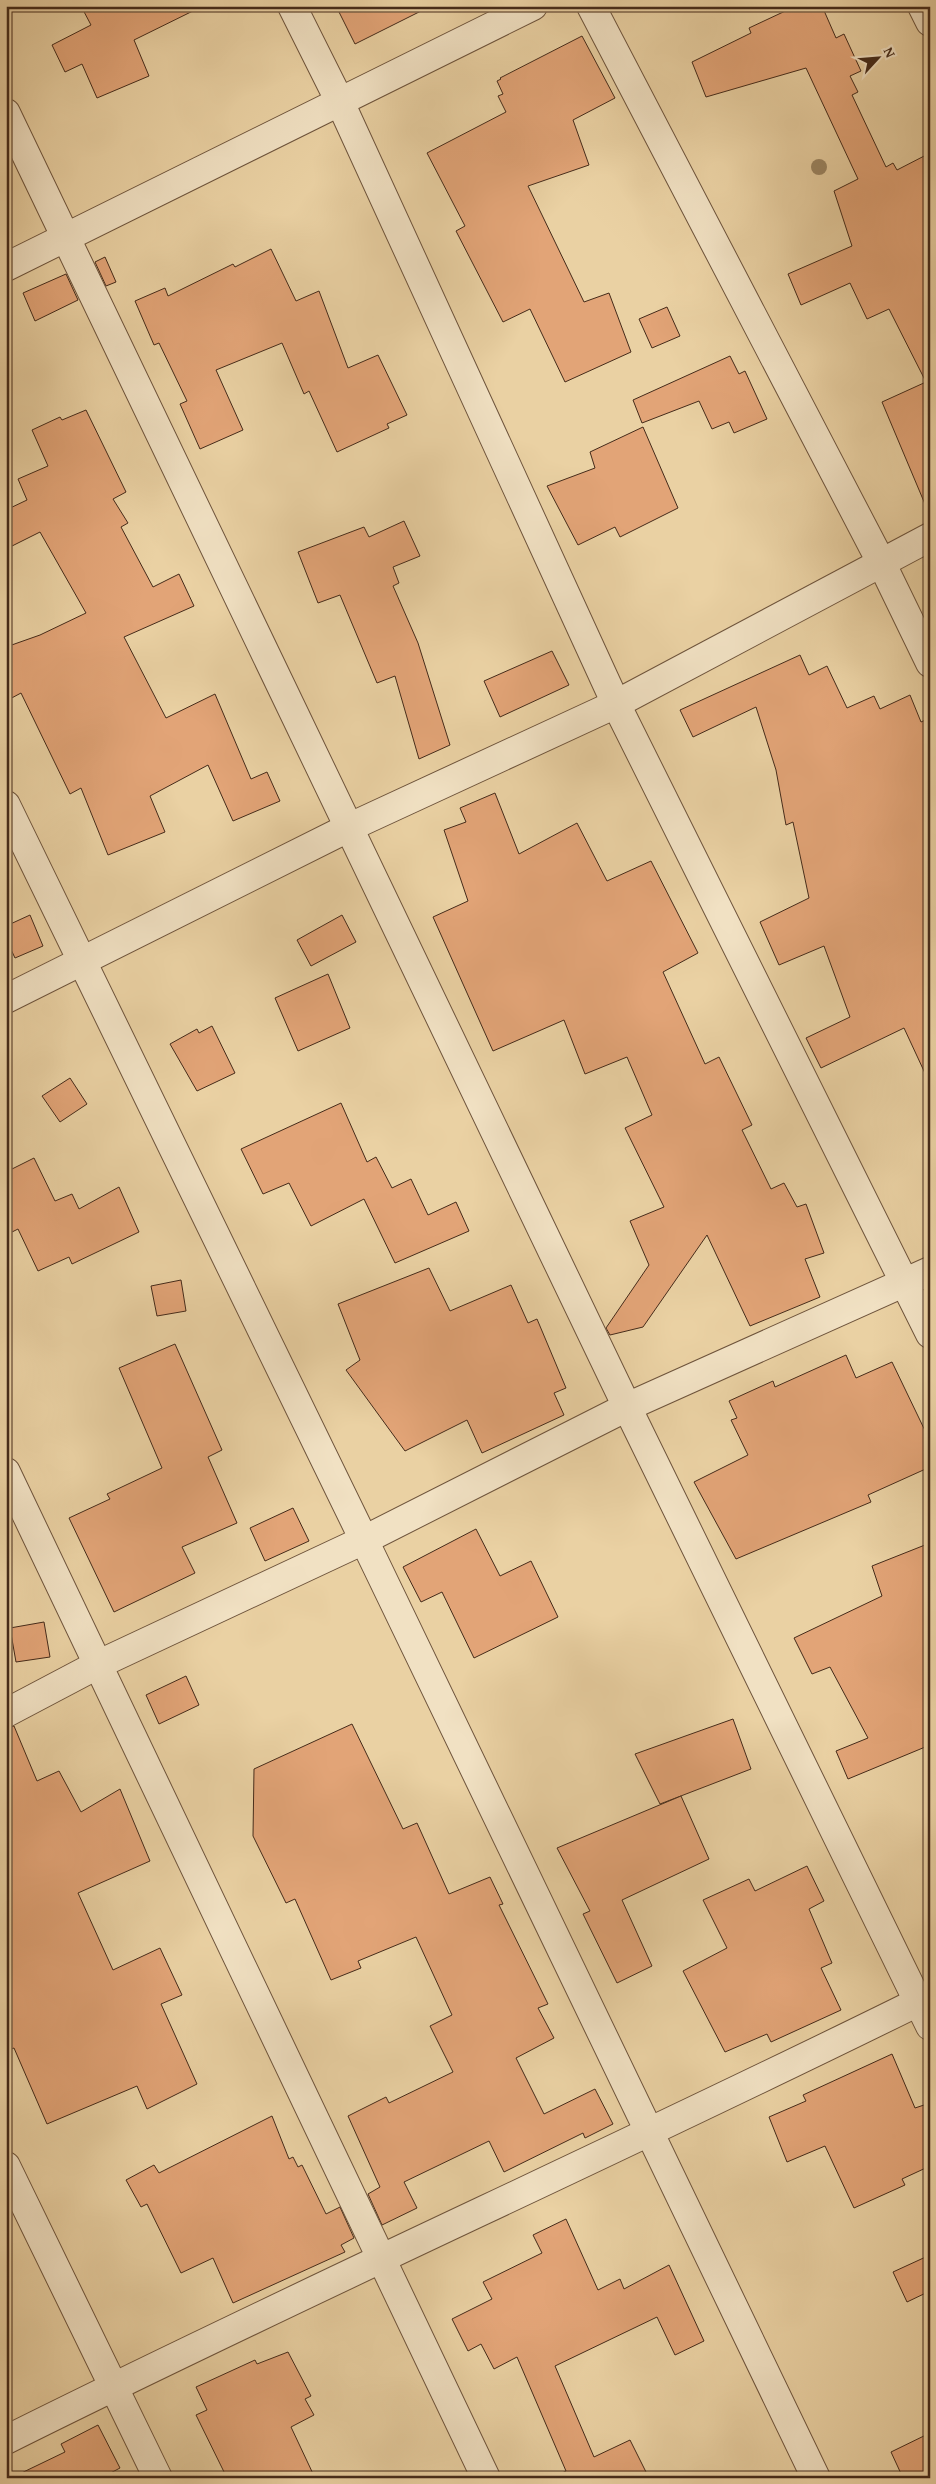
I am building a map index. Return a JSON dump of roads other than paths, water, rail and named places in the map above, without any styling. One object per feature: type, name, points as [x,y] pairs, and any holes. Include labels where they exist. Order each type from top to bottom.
[{"type":"street","points":[[292,6],[340,102],[616,704],[918,1277],[930,1334]]},
{"type":"street","points":[[6,267],[533,6]]},
{"type":"street","points":[[591,6],[881,562],[930,663]]},
{"type":"street","points":[[922,6],[930,22]]},
{"type":"street","points":[[6,113],[68,237],[627,1407],[924,1999],[930,2026]]},
{"type":"street","points":[[6,999],[350,827],[616,704],[930,537]]},
{"type":"street","points":[[6,805],[364,1540],[816,2478]]},
{"type":"street","points":[[6,1713],[97,1665],[364,1540],[627,1407],[918,1277]]},
{"type":"street","points":[[6,1472],[486,2478]]},
{"type":"street","points":[[6,2440],[114,2386],[650,2133],[924,1999]]},
{"type":"street","points":[[6,2166],[158,2478]]}]
